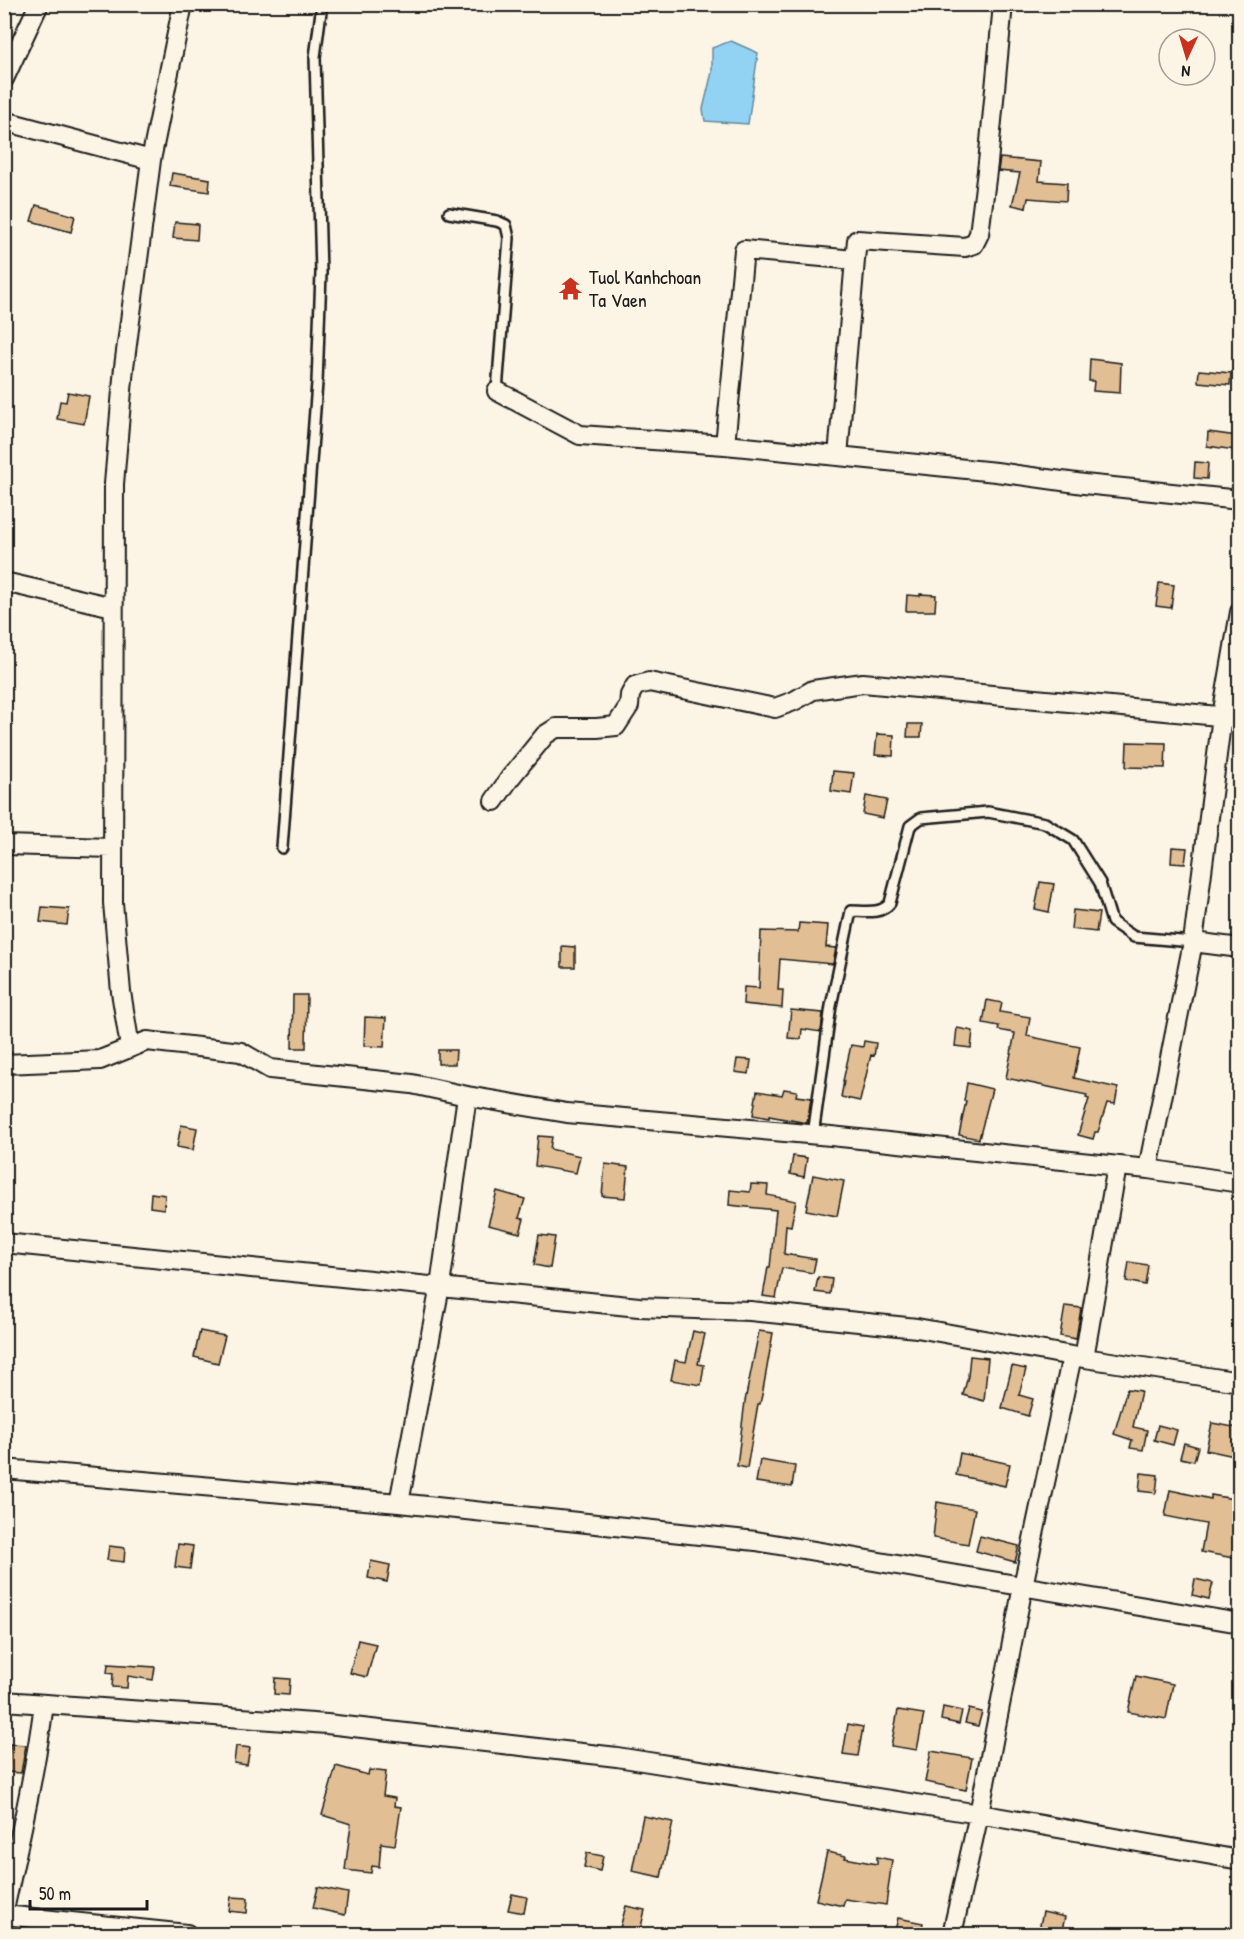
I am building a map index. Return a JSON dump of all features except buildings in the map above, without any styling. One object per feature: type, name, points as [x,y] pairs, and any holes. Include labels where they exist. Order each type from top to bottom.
[{"type":"street","points":[[4,79],[39,4]]},
{"type":"street","points":[[130,1047],[121,992],[113,903],[114,484],[123,379],[151,160],[183,4]]},
{"type":"street","points":[[838,456],[857,240],[965,247],[974,244],[979,234],[1003,4]]},
{"type":"street","points":[[4,121],[151,160]]},
{"type":"street","points":[[725,445],[744,250],[855,260]]},
{"type":"street","points":[[497,391],[580,435],[838,456],[1239,500]]},
{"type":"street","points":[[4,582],[113,607]]},
{"type":"street","points":[[1148,1169],[1193,942],[1231,717],[1239,612]]},
{"type":"street","points":[[494,801],[516,769],[545,735],[556,728],[597,729],[616,726],[629,706],[630,695],[635,686],[649,682],[775,708],[794,701],[813,690],[863,683],[1231,717]]},
{"type":"street","points":[[4,845],[113,848]]},
{"type":"street","points":[[1193,942],[1239,948]]},
{"type":"street","points":[[4,1064],[100,1059],[147,1041],[241,1052],[270,1069],[412,1084],[567,1113],[1148,1169],[1239,1183]]},
{"type":"street","points":[[399,1503],[440,1286],[467,1096]]},
{"type":"street","points":[[952,1935],[979,1814],[1023,1586],[1078,1357],[1117,1166]]},
{"type":"street","points":[[4,1243],[639,1307],[750,1311],[917,1328],[1078,1357],[1239,1382]]},
{"type":"street","points":[[4,1469],[399,1503],[756,1541],[1239,1623]]},
{"type":"street","points":[[4,1701],[327,1724],[674,1764],[1239,1860]]},
{"type":"street","points":[[44,1704],[37,1756],[4,1912],[187,1935]]},
{"type":"lane","points":[[282,848],[317,383],[321,262],[315,57],[322,4]]},
{"type":"lane","points":[[449,213],[497,221],[506,225],[509,238],[497,391]]},
{"type":"lane","points":[[813,1135],[831,1006],[851,911],[879,911],[890,903],[910,826],[921,818],[988,812],[1045,823],[1073,840],[1086,857],[1100,883],[1112,922],[1134,937],[1193,942]]},
{"type":"water","points":[[731,41],[758,53],[748,124],[705,121],[703,109],[712,72],[712,48]]},
{"type":"place","name":"Tuol Kanhchoan Ta Vaen","points":[[571,288]]}]
